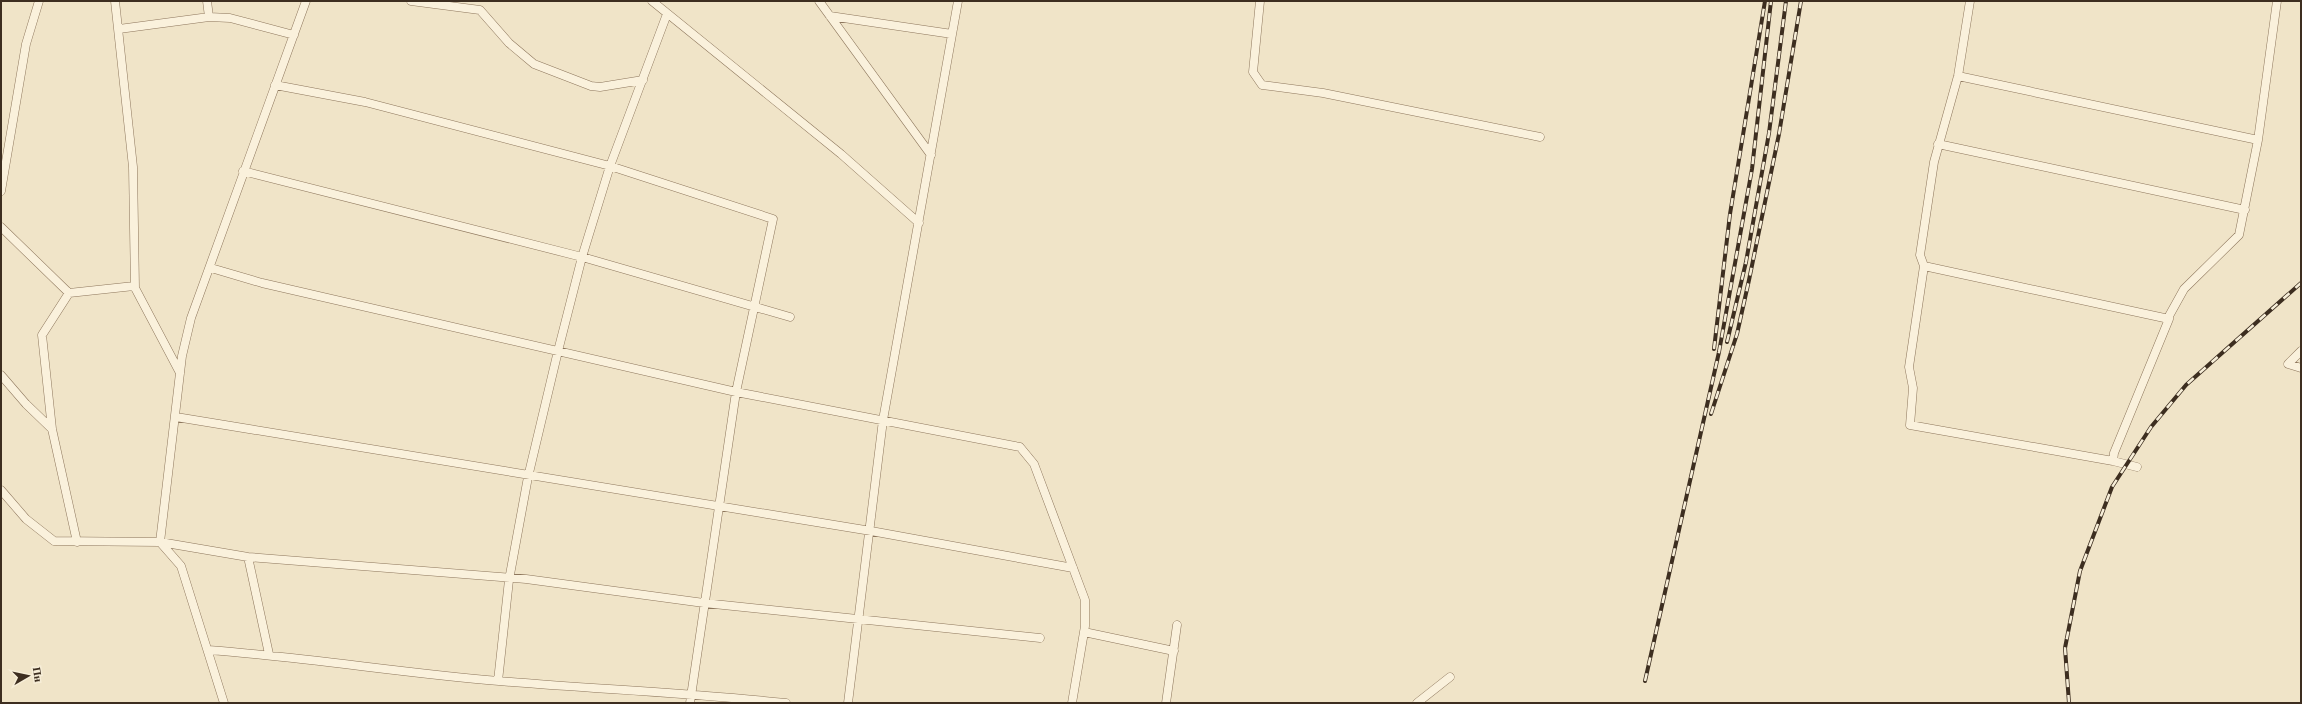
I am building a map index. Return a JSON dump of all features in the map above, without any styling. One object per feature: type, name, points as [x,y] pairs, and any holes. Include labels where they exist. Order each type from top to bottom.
[{"type":"street","points":[[1,191],[26,44],[39,1]]},
{"type":"street","points":[[115,1],[133,168],[135,288],[180,373]]},
{"type":"street","points":[[207,1],[209,17]]},
{"type":"street","points":[[224,703],[181,566],[160,542],[176,418],[182,356],[191,318],[211,268],[243,171],[306,1]]},
{"type":"street","points":[[411,1],[480,10],[509,43],[534,64],[591,86],[600,87],[643,80]]},
{"type":"street","points":[[652,1],[841,154],[920,223]]},
{"type":"street","points":[[819,1],[931,155]]},
{"type":"street","points":[[848,703],[884,420],[958,1]]},
{"type":"street","points":[[1260,1],[1253,72],[1262,85],[1323,93],[1540,137]]},
{"type":"street","points":[[1970,1],[1958,76],[1938,144],[1920,255],[1924,266],[1909,367],[1913,388],[1910,425],[2113,461],[2138,467]]},
{"type":"street","points":[[2113,461],[2117,446],[2170,319],[2169,316],[2184,289],[2239,235],[2258,140],[2277,1]]},
{"type":"street","points":[[498,681],[509,580],[528,476],[558,350],[582,257],[610,166],[667,14]]},
{"type":"street","points":[[830,16],[952,34]]},
{"type":"street","points":[[119,29],[209,17],[230,18],[294,35]]},
{"type":"street","points":[[1958,76],[2258,140]]},
{"type":"street","points":[[275,85],[365,102],[610,166],[773,219],[736,392],[690,703]]},
{"type":"street","points":[[1938,144],[2245,210]]},
{"type":"street","points":[[243,171],[582,257],[790,317]]},
{"type":"street","points":[[1,227],[69,293]]},
{"type":"street","points":[[1924,266],[2170,319]]},
{"type":"street","points":[[211,268],[262,283],[736,392],[1020,447],[1034,464],[1085,600],[1084,632],[1072,703]]},
{"type":"street","points":[[69,293],[134,286],[135,288]]},
{"type":"street","points":[[69,293],[42,335],[52,429],[77,542]]},
{"type":"street","points":[[2301,351],[2288,364],[2301,368]]},
{"type":"street","points":[[1,375],[26,404],[52,429]]},
{"type":"street","points":[[176,418],[871,531],[1073,568]]},
{"type":"street","points":[[1,490],[26,519],[54,541],[160,542],[248,557],[509,580],[526,579],[704,603],[860,618],[1040,638]]},
{"type":"street","points":[[248,557],[269,654]]},
{"type":"street","points":[[1166,703],[1177,625]]},
{"type":"street","points":[[1084,632],[1174,651]]},
{"type":"street","points":[[208,650],[269,654],[498,681],[691,694],[786,703]]},
{"type":"street","points":[[1417,703],[1450,677]]},
{"type":"railway","points":[[1714,349],[1730,214],[1765,1]]},
{"type":"railway","points":[[1645,681],[1719,352],[1752,169],[1771,1]]},
{"type":"railway","points":[[1727,342],[1746,262],[1769,133],[1786,1]]},
{"type":"railway","points":[[1711,414],[1737,334],[1749,280],[1779,134],[1801,1]]},
{"type":"railway","points":[[2069,703],[2065,648],[2080,571],[2112,487],[2151,427],[2186,385],[2301,283]]}]
